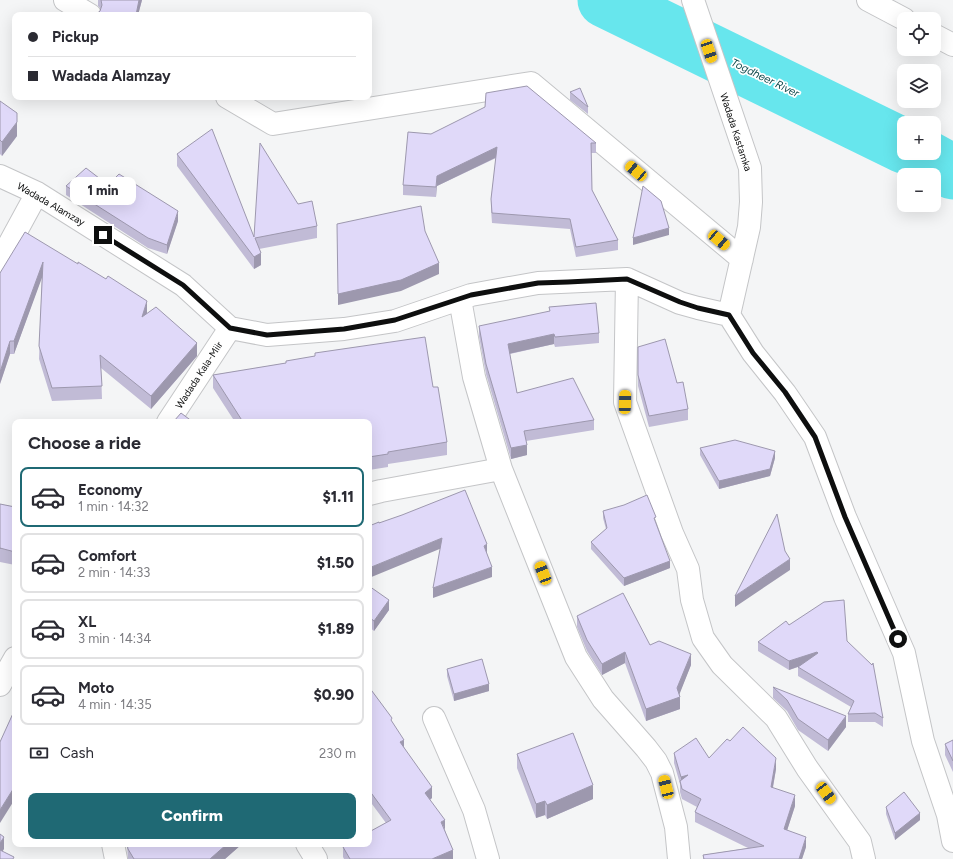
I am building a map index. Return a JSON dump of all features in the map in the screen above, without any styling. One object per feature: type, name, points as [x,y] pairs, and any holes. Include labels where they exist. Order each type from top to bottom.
[{"type":"street","points":[[65,0],[85,12]]},
{"type":"street","name":"Wadada Kastamka","points":[[693,0],[750,168],[750,227],[729,315]]},
{"type":"street","points":[[868,0],[897,15]]},
{"type":"street","points":[[941,39],[953,45]]},
{"type":"street","points":[[232,100],[273,124],[530,83],[742,259]]},
{"type":"street","name":"Wadada Alamzay","points":[[0,176],[37,193],[183,285],[230,328]]},
{"type":"street","points":[[0,261],[37,193]]},
{"type":"street","points":[[230,328],[267,335],[344,329],[395,320],[471,295],[538,283],[627,279],[680,302],[729,315],[753,353],[785,392],[815,437],[845,517],[904,653],[923,741],[948,815],[953,841]]},
{"type":"street","points":[[627,279],[625,402],[672,533],[688,570],[692,600],[703,638],[722,665],[776,718],[807,768],[860,842],[864,859]]},
{"type":"street","points":[[460,299],[474,377],[501,469],[576,657],[603,698],[646,748],[656,761],[662,773],[676,828],[679,859]]},
{"type":"street","name":"Wadada Kala-Miir","points":[[170,419],[230,328]]},
{"type":"street","points":[[372,493],[501,469]]},
{"type":"street","points":[[0,685],[12,663]]},
{"type":"street","points":[[434,718],[474,810],[488,859]]},
{"type":"street","points":[[114,847],[116,859]]},
{"type":"street","points":[[309,847],[316,859]]},
{"type":"building","points":[[101,0],[139,0],[137,12],[99,12],[102,5]]},
{"type":"building","points":[[527,86],[596,143],[591,143],[592,190],[618,240],[576,247],[570,219],[492,213],[491,199],[497,147],[437,176],[436,187],[403,185],[408,132],[431,134],[485,107],[486,93]]},
{"type":"building","points":[[580,88],[588,107],[570,92]]},
{"type":"building","points":[[0,101],[17,113],[17,122],[2,142],[0,140]]},
{"type":"building","points":[[212,129],[254,237],[260,143],[298,204],[312,201],[317,226],[255,238],[261,253],[254,257],[177,154]]},
{"type":"building","points":[[86,168],[108,185],[119,174],[178,211],[167,245],[148,238],[66,186]]},
{"type":"building","points":[[643,186],[661,201],[669,228],[633,238]]},
{"type":"building","points":[[421,206],[425,231],[439,263],[401,280],[338,294],[337,224]]},
{"type":"building","points":[[25,232],[106,279],[108,276],[147,301],[142,317],[156,307],[197,343],[151,396],[100,355],[102,386],[52,388],[39,346],[43,262],[14,341],[10,341],[0,372],[0,273]]},
{"type":"building","points":[[596,303],[599,333],[555,337],[554,334],[508,344],[517,393],[573,378],[594,420],[524,431],[527,445],[511,448],[486,364],[479,326],[550,311],[549,307]]},
{"type":"building","points":[[425,337],[433,387],[438,387],[447,442],[388,452],[388,454],[372,457],[372,419],[241,419],[213,375],[286,363],[286,361],[315,356],[315,353]]},
{"type":"building","points":[[665,339],[677,383],[683,382],[688,409],[649,416],[638,375],[638,347]]},
{"type":"building","points":[[181,413],[189,419],[176,419]]},
{"type":"building","points":[[735,440],[775,451],[770,469],[719,481],[700,448]]},
{"type":"building","points":[[465,490],[487,544],[484,546],[492,567],[433,588],[442,538],[372,567],[372,525],[402,515]]},
{"type":"building","points":[[647,495],[656,517],[654,518],[670,561],[624,578],[591,542],[607,528],[603,511],[624,505]]},
{"type":"building","points":[[0,504],[12,506],[12,551],[0,548]]},
{"type":"building","points":[[777,514],[785,551],[790,559],[735,596]]},
{"type":"building","points":[[372,588],[389,600],[374,621],[372,619]]},
{"type":"building","points":[[623,593],[650,645],[659,641],[691,654],[677,688],[680,697],[646,709],[625,652],[602,664],[587,640],[577,616]]},
{"type":"building","points":[[844,600],[847,641],[872,665],[873,663],[883,718],[875,713],[848,714],[854,701],[798,667],[818,653],[817,652],[789,661],[758,642],[786,621],[789,625],[824,602]]},
{"type":"building","points":[[482,659],[489,684],[454,694],[447,669]]},
{"type":"building","points":[[773,687],[846,716],[828,740],[798,719],[787,700]]},
{"type":"building","points":[[372,691],[392,718],[391,720],[404,740],[400,742],[432,787],[425,793],[445,820],[441,822],[453,850],[432,859],[350,859],[343,847],[372,847],[372,830],[391,820],[372,794]]},
{"type":"building","points":[[12,716],[12,791],[0,810],[0,742]]},
{"type":"building","points":[[743,727],[776,758],[771,787],[795,795],[784,829],[806,837],[799,859],[704,859],[703,855],[764,846],[695,812],[701,799],[682,789],[680,781],[688,775],[681,777],[674,753],[696,738],[709,758],[727,739],[730,741]]},
{"type":"building","points":[[573,733],[593,785],[547,805],[545,801],[536,804],[517,754]]},
{"type":"building","points":[[953,740],[953,761],[945,744]]},
{"type":"building","points":[[904,792],[920,813],[895,833],[886,807]]},
{"type":"building","points":[[0,834],[4,837],[0,843]]},
{"type":"building","points":[[128,847],[224,847],[210,859],[134,859]]},
{"type":"building","points":[[0,850],[14,857],[13,859],[0,859]]},
{"type":"waterway","name":"Togdheer River","points":[[605,0],[897,143]]},
{"type":"waterway","name":"Togdheer River","points":[[931,160],[953,172]]},
{"type":"route","points":[[103,235],[183,285],[230,328],[267,335],[344,329],[395,320],[471,295],[538,283],[627,279],[680,302],[729,315],[753,353],[785,392],[815,437],[845,517],[898,639]]}]
